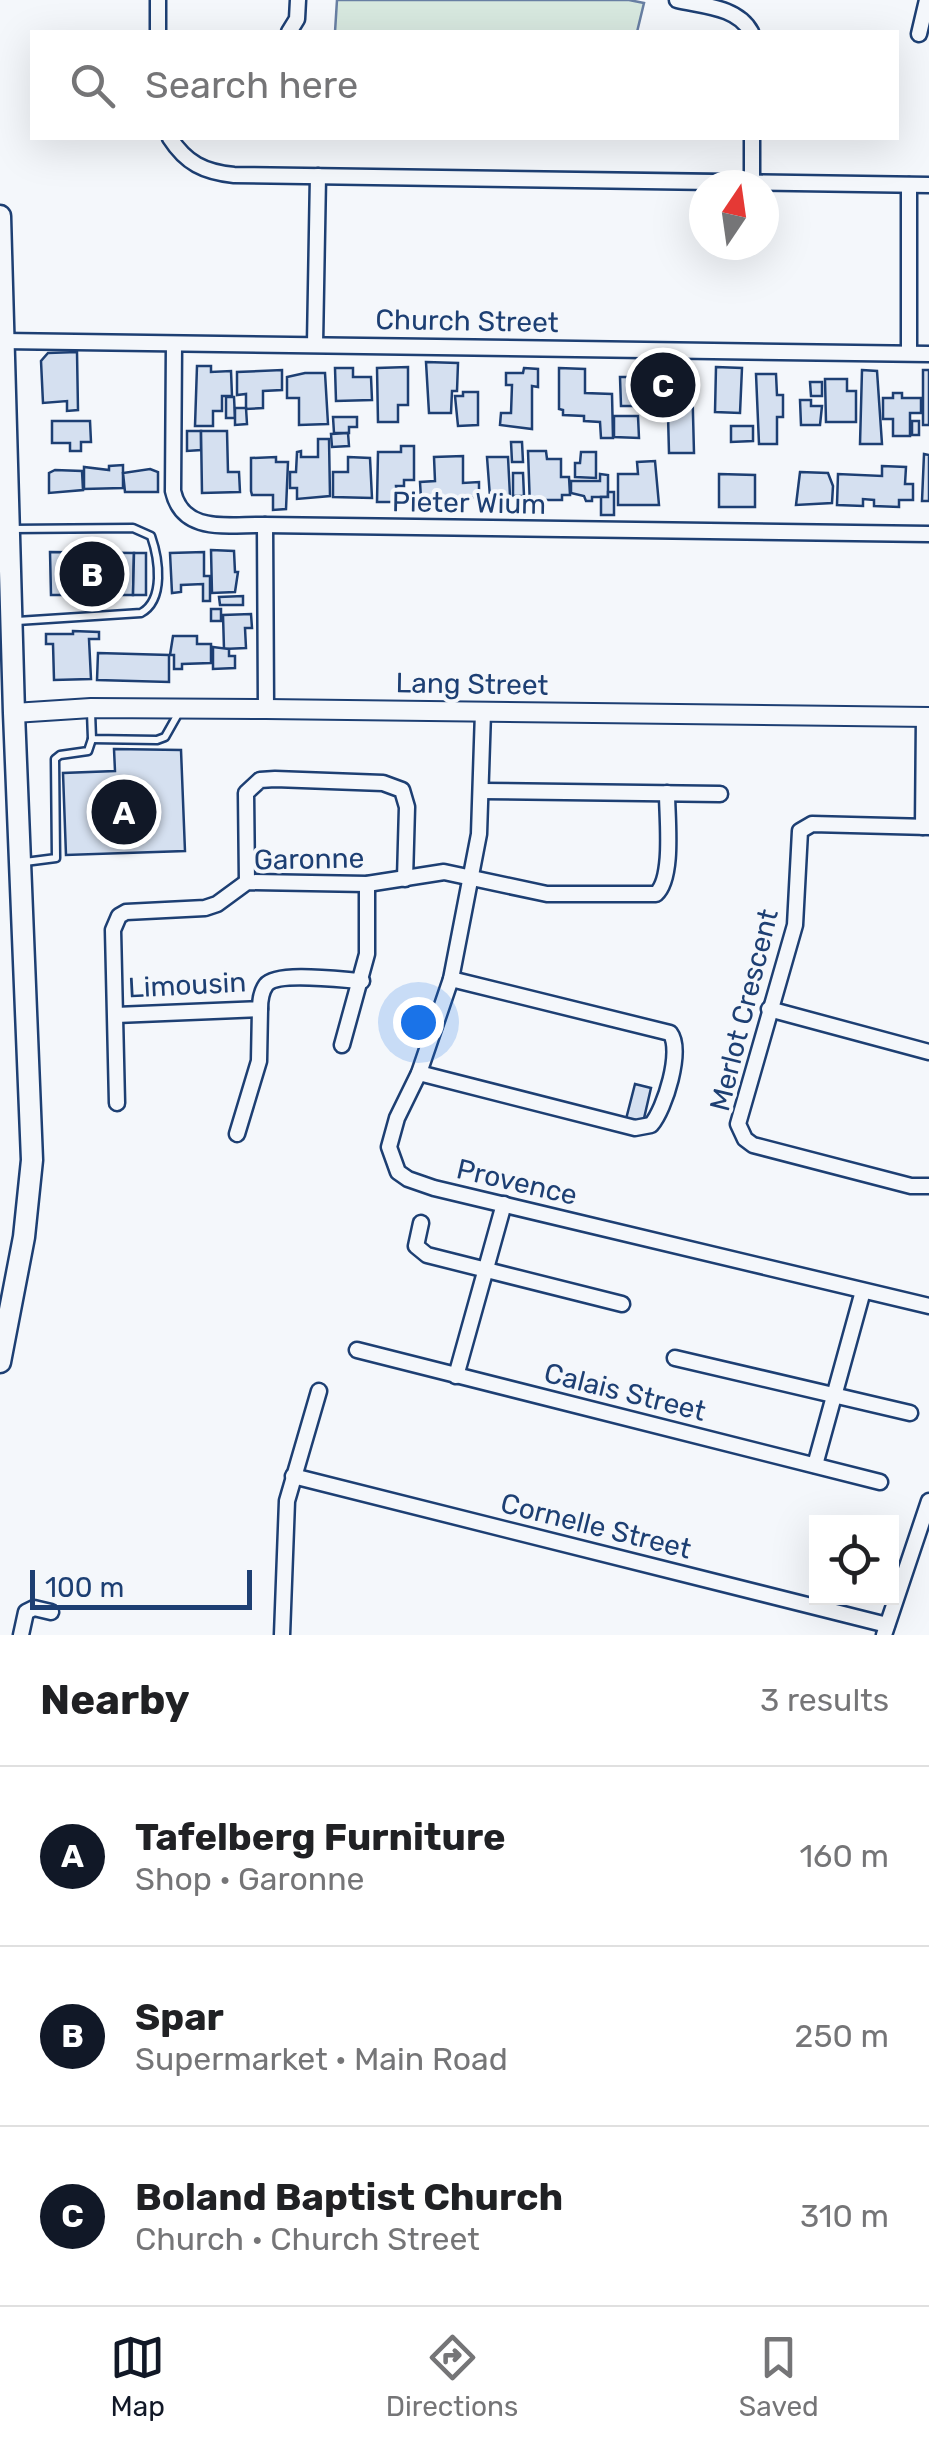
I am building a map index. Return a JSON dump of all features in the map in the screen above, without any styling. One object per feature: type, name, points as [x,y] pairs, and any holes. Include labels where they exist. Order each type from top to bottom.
[{"type":"main road","points":[[0,216],[3,443],[11,622],[7,715],[32,1160],[9,1273],[0,1362]]},
{"type":"street","points":[[158,0],[158,30]]},
{"type":"street","points":[[290,30],[298,19],[298,0]]},
{"type":"street","points":[[677,0],[725,11],[740,18],[749,30]]},
{"type":"street","points":[[919,34],[926,0]]},
{"type":"street","points":[[172,140],[184,156],[212,173],[689,182]]},
{"type":"street","points":[[752,140],[752,170]]},
{"type":"street","points":[[315,344],[318,176]]},
{"type":"street","points":[[779,184],[929,185]]},
{"type":"street","points":[[909,353],[910,186]]},
{"type":"street","name":"Church Street","points":[[3,341],[929,354]]},
{"type":"street","name":"Pieter Wium","points":[[174,344],[173,491],[182,514],[194,521],[929,534]]},
{"type":"street","points":[[265,525],[266,708]]},
{"type":"street","name":"Lang Street","points":[[7,715],[91,708],[266,708],[927,717]]},
{"type":"street","points":[[472,876],[482,791],[483,712]]},
{"type":"street","points":[[926,827],[927,717]]},
{"type":"street","points":[[247,882],[246,793],[260,780],[275,779],[383,783],[402,790],[407,808],[405,879]]},
{"type":"street","points":[[482,791],[720,794]]},
{"type":"street","name":"Garonne","points":[[117,1104],[112,930],[118,916],[131,910],[205,908],[247,882],[366,884],[444,872],[547,894],[656,894],[662,889],[666,872],[667,793]]},
{"type":"street","name":"Merlot Crescent","points":[[926,827],[812,824],[800,831],[795,925],[738,1124],[744,1139],[753,1145],[911,1186],[929,1186]]},
{"type":"street","name":"Provence","points":[[472,876],[451,978],[418,1073],[390,1136],[394,1165],[408,1179],[929,1306]]},
{"type":"street","points":[[342,1045],[367,954],[366,884]]},
{"type":"street","points":[[418,1073],[635,1128],[651,1125],[661,1110],[677,1048],[670,1032],[451,978]]},
{"type":"street","name":"Limousin","points":[[116,1015],[260,1009],[263,990],[272,980],[362,981]]},
{"type":"street","points":[[238,1134],[259,1062],[260,1009]]},
{"type":"street","points":[[769,1010],[929,1052]]},
{"type":"street","points":[[456,1376],[504,1204]]},
{"type":"street","points":[[420,1223],[416,1246],[421,1252],[622,1304]]},
{"type":"street","points":[[815,1465],[863,1290]]},
{"type":"street","name":"Calais Street","points":[[357,1350],[880,1482]]},
{"type":"street","points":[[675,1358],[910,1413]]},
{"type":"street","points":[[282,1635],[287,1501],[319,1391]]},
{"type":"street","name":"Cornelle Street","points":[[293,1476],[885,1630]]},
{"type":"street","points":[[885,1630],[929,1502]]},
{"type":"street","points":[[21,1635],[26,1612],[34,1608],[51,1612]]},
{"type":"lane","points":[[9,529],[114,526],[144,531],[151,536],[155,548],[157,586],[152,606],[141,613],[11,622]]},
{"type":"lane","points":[[13,854],[56,858],[55,759],[88,752],[92,739],[91,708]]},
{"type":"lane","points":[[92,739],[162,740],[181,708]]},
{"type":"shaded area","points":[[337,0],[644,3],[637,30],[335,30]]},
{"type":"building","points":[[77,352],[78,410],[67,411],[67,401],[43,403],[41,361],[48,353]]},
{"type":"building","points":[[426,362],[458,363],[451,413],[429,413]]},
{"type":"building","points":[[197,366],[211,366],[211,372],[231,371],[232,396],[222,396],[222,411],[213,411],[213,426],[195,426]]},
{"type":"building","points":[[408,367],[408,405],[398,405],[398,422],[378,422],[377,368]]},
{"type":"building","points":[[716,367],[742,368],[740,413],[715,412]]},
{"type":"building","points":[[335,368],[353,368],[353,377],[371,377],[372,400],[336,401]]},
{"type":"building","points":[[524,368],[538,369],[538,387],[532,386],[532,429],[500,425],[501,413],[511,413],[512,385],[506,385],[506,373],[523,373]]},
{"type":"building","points":[[559,368],[585,369],[585,393],[612,394],[613,438],[601,438],[600,422],[563,415],[559,409]]},
{"type":"building","points":[[282,370],[282,390],[263,391],[263,408],[246,409],[246,394],[237,395],[237,372]]},
{"type":"building","points":[[862,370],[877,371],[882,444],[860,444]]},
{"type":"building","points":[[923,370],[929,370],[929,425],[923,425]]},
{"type":"building","points":[[325,373],[328,424],[299,425],[299,398],[287,398],[287,377]]},
{"type":"building","points":[[756,374],[776,374],[777,395],[783,395],[783,417],[777,417],[777,444],[759,444]]},
{"type":"building","points":[[692,376],[694,453],[669,453],[667,377]]},
{"type":"building","points":[[620,377],[654,377],[652,406],[621,406]]},
{"type":"building","points":[[825,379],[847,379],[847,391],[856,391],[856,422],[826,422]]},
{"type":"building","points":[[810,382],[822,382],[822,396],[811,396]]},
{"type":"building","points":[[463,392],[478,392],[478,425],[458,426],[455,396],[463,396]]},
{"type":"building","points":[[893,393],[902,393],[902,398],[921,398],[921,413],[910,413],[910,436],[893,436],[893,419],[883,419],[883,398],[893,398]]},
{"type":"building","points":[[226,397],[234,397],[235,418],[226,418]]},
{"type":"building","points":[[800,400],[822,406],[820,425],[801,425]]},
{"type":"building","points":[[235,408],[246,408],[247,424],[235,425]]},
{"type":"building","points":[[614,416],[638,416],[639,438],[614,437]]},
{"type":"building","points":[[333,417],[357,417],[357,427],[349,427],[349,433],[334,433]]},
{"type":"building","points":[[52,421],[90,421],[91,442],[81,442],[81,451],[70,451],[70,443],[52,443]]},
{"type":"building","points":[[912,421],[919,421],[919,435],[912,435]]},
{"type":"building","points":[[731,426],[753,426],[753,441],[731,442]]},
{"type":"building","points":[[187,431],[201,431],[201,450],[187,451]]},
{"type":"building","points":[[201,431],[227,431],[228,472],[239,472],[240,492],[202,493]]},
{"type":"building","points":[[348,433],[349,446],[332,447],[331,434]]},
{"type":"building","points":[[318,439],[329,439],[330,496],[297,499],[297,488],[290,488],[290,472],[296,472],[297,452],[301,451],[301,457],[318,457]]},
{"type":"building","points":[[511,442],[522,442],[523,462],[512,462]]},
{"type":"building","points":[[401,446],[414,446],[414,480],[404,480],[404,486],[396,486],[397,502],[377,502],[378,452],[401,452]]},
{"type":"building","points":[[528,451],[546,451],[547,459],[561,459],[561,477],[569,477],[570,495],[562,495],[562,500],[544,500],[544,507],[530,507]]},
{"type":"building","points":[[581,452],[596,452],[596,478],[575,477],[575,463],[580,463]]},
{"type":"building","points":[[924,454],[929,455],[929,501],[922,501]]},
{"type":"building","points":[[463,456],[463,483],[479,482],[479,497],[421,499],[420,482],[435,481],[434,457]]},
{"type":"building","points":[[276,457],[276,462],[288,462],[286,509],[273,510],[273,495],[252,495],[251,458]]},
{"type":"building","points":[[348,457],[370,458],[372,498],[333,497],[333,472],[348,472]]},
{"type":"building","points":[[487,457],[508,457],[510,496],[490,497]]},
{"type":"building","points":[[655,461],[659,505],[618,505],[618,474],[638,474],[637,462]]},
{"type":"building","points":[[123,465],[123,488],[84,489],[84,467],[109,470],[109,466]]},
{"type":"building","points":[[882,466],[906,467],[905,484],[913,484],[913,500],[899,500],[899,507],[874,506],[874,500],[863,499],[863,506],[837,505],[838,474],[882,476]]},
{"type":"building","points":[[150,469],[158,472],[158,492],[125,492],[123,473]]},
{"type":"building","points":[[82,471],[83,490],[49,493],[49,473]]},
{"type":"building","points":[[800,472],[828,473],[833,486],[832,503],[796,505]]},
{"type":"building","points":[[513,473],[523,473],[524,496],[513,496]]},
{"type":"building","points":[[600,474],[608,475],[608,497],[586,501],[584,496],[571,493],[571,481],[600,481]]},
{"type":"building","points":[[719,474],[755,475],[755,507],[719,507]]},
{"type":"building","points":[[608,492],[614,492],[614,515],[601,515],[601,497],[608,497]]},
{"type":"building","points":[[211,550],[234,551],[238,572],[235,592],[212,593]]},
{"type":"building","points":[[50,552],[134,553],[133,595],[51,595]]},
{"type":"building","points":[[204,552],[204,576],[210,576],[210,601],[203,601],[203,584],[181,585],[181,592],[172,593],[170,553]]},
{"type":"building","points":[[134,553],[146,553],[146,595],[133,595]]},
{"type":"building","points":[[243,596],[243,605],[220,605],[219,597]]},
{"type":"building","points":[[211,609],[221,609],[221,621],[211,621]]},
{"type":"building","points":[[251,614],[252,628],[245,628],[246,648],[224,649],[223,615]]},
{"type":"building","points":[[99,632],[99,639],[89,639],[91,679],[54,680],[53,644],[46,644],[46,634]]},
{"type":"building","points":[[173,636],[197,636],[197,644],[211,644],[211,663],[182,664],[182,669],[174,669],[174,655],[170,655]]},
{"type":"building","points":[[213,647],[229,649],[229,656],[235,656],[235,668],[213,669]]},
{"type":"building","points":[[98,653],[169,655],[169,682],[97,680]]},
{"type":"building","points":[[114,749],[181,750],[185,851],[66,855],[63,773],[115,771]]},
{"type":"building","points":[[635,1084],[651,1088],[642,1127],[625,1123]]},
{"type":"place","name":"Boland Baptist Church","points":[[663,385]]},
{"type":"place","name":"Spar","points":[[92,574]]},
{"type":"place","name":"Tafelberg Furniture","points":[[124,812]]}]
